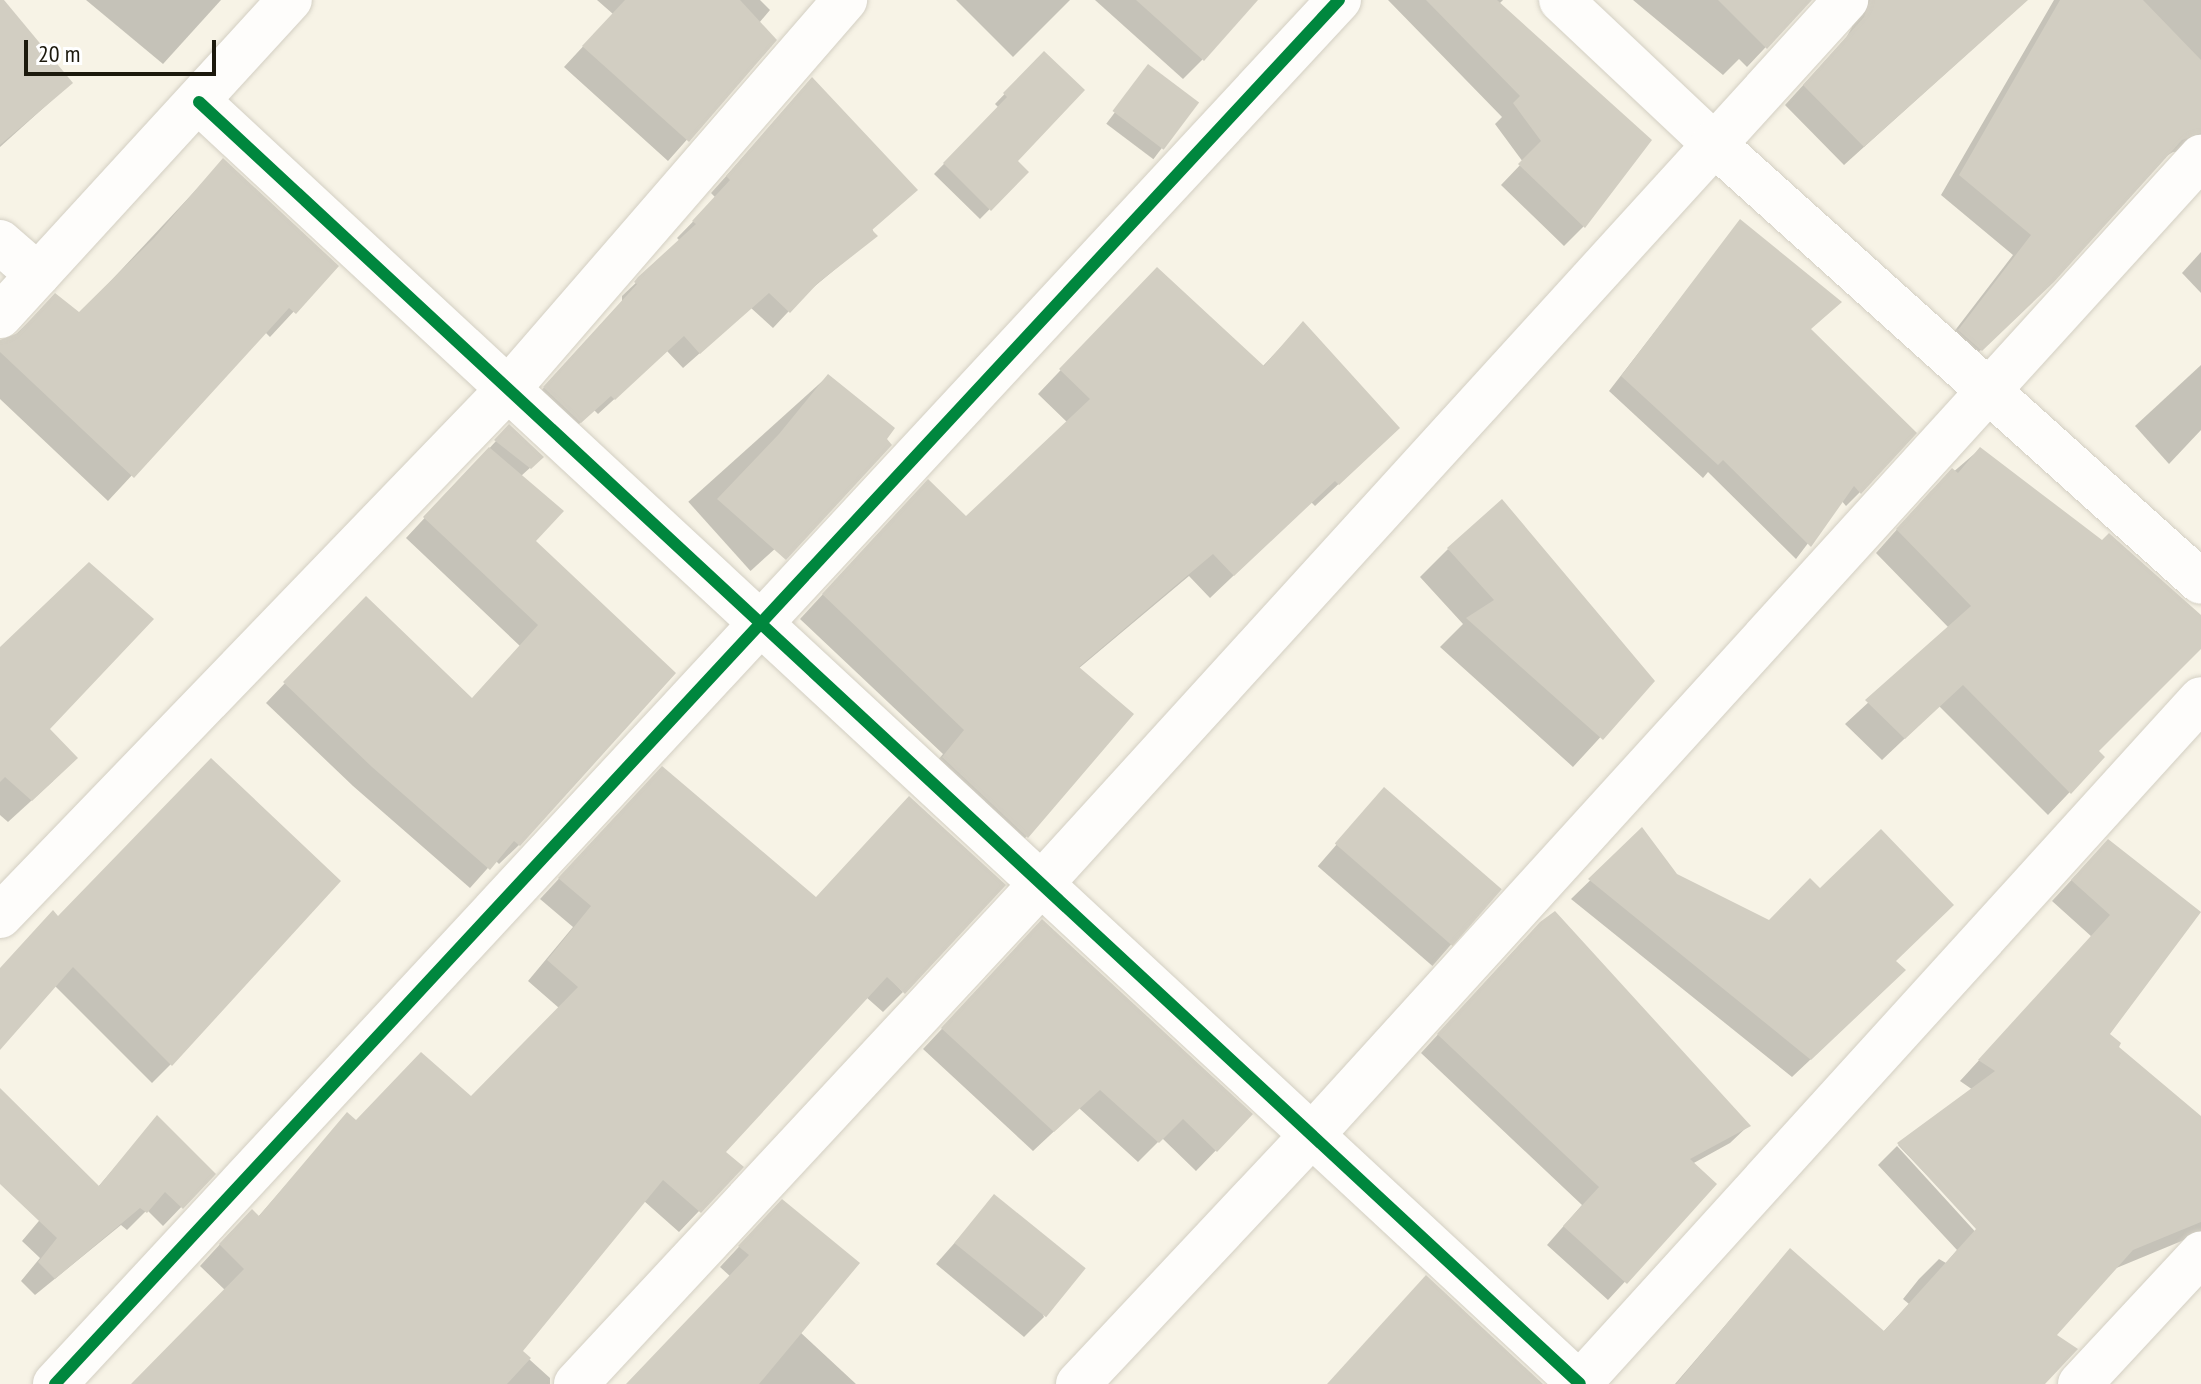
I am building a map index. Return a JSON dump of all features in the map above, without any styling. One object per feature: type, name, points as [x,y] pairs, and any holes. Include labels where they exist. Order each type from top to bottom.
[{"type":"street","points":[[0,916],[508,389],[845,0]]},
{"type":"street","points":[[55,1384],[1339,0]]},
{"type":"street","points":[[1561,0],[1713,143],[2201,582]]},
{"type":"street","points":[[576,1384],[1041,884],[1846,0]]},
{"type":"street","points":[[0,316],[199,102],[275,5]]},
{"type":"street","points":[[199,102],[1579,1384],[2201,699]]},
{"type":"street","points":[[1078,1384],[1312,1135],[2201,157]]},
{"type":"street","points":[[0,242],[38,275]]},
{"type":"street","points":[[2080,1384],[2201,1254]]},
{"type":"building","points":[[0,0],[4,0],[73,83],[0,145]]},
{"type":"building","points":[[625,0],[740,0],[777,40],[689,142],[582,46]]},
{"type":"building","points":[[1136,0],[1258,0],[1204,61]]},
{"type":"building","points":[[1426,0],[1497,0],[1652,140],[1585,228],[1518,164],[1541,141],[1513,103],[1520,96]]},
{"type":"building","points":[[1718,0],[1812,0],[1767,49]]},
{"type":"building","points":[[1870,0],[2028,0],[1864,147],[1803,85],[1864,17]]},
{"type":"building","points":[[2060,0],[2143,0],[2201,60],[2201,133],[2182,140],[2054,282],[1982,351],[1958,330],[2031,235],[1959,175]]},
{"type":"building","points":[[1044,51],[1085,90],[1018,161],[1029,172],[991,211],[943,163],[1007,97],[1003,93]]},
{"type":"building","points":[[1148,64],[1199,103],[1164,150],[1112,111]]},
{"type":"building","points":[[812,77],[918,190],[872,230],[878,236],[818,283],[790,313],[769,293],[700,354],[684,336],[615,400],[611,396],[581,423],[543,387],[637,284],[634,282],[638,277],[696,224],[692,221],[730,180],[726,176]]},
{"type":"building","points":[[223,158],[339,266],[296,314],[289,308],[134,478],[0,352],[0,340],[18,333],[55,293],[79,312],[154,238]]},
{"type":"building","points":[[1740,219],[1842,302],[1811,329],[1917,433],[1861,494],[1854,486],[1811,547],[1723,460],[1718,465],[1621,376]]},
{"type":"building","points":[[1157,267],[1264,366],[1303,321],[1400,428],[1339,485],[1335,481],[1234,576],[1213,554],[1079,667],[1134,714],[1028,838],[942,757],[964,730],[822,594],[928,479],[966,516],[1090,399],[1059,369]]},
{"type":"building","points":[[828,374],[895,428],[887,439],[892,445],[786,560],[717,499],[779,434]]},
{"type":"building","points":[[509,424],[544,457],[531,469],[494,440]]},
{"type":"building","points":[[489,447],[564,511],[536,541],[676,673],[520,846],[514,841],[490,870],[372,767],[283,682],[366,596],[472,698],[538,625],[423,517]]},
{"type":"building","points":[[1980,447],[2102,540],[2109,533],[2201,615],[2201,649],[2099,751],[2105,757],[2071,794],[1963,685],[1905,739],[1865,700],[1971,606],[1896,529],[1952,468],[1958,473]]},
{"type":"building","points":[[1502,499],[1655,681],[1603,740],[1466,618],[1494,600],[1447,548]]},
{"type":"building","points":[[89,562],[154,619],[50,729],[78,758],[32,801],[5,777],[0,782],[0,647]]},
{"type":"building","points":[[211,758],[341,881],[172,1066],[73,967],[0,1050],[0,968],[53,910],[58,916]]},
{"type":"building","points":[[662,766],[816,897],[909,796],[1006,885],[905,994],[887,977],[726,1152],[744,1167],[701,1213],[663,1180],[523,1351],[531,1358],[507,1384],[131,1384],[244,1269],[219,1244],[252,1209],[259,1216],[347,1112],[356,1120],[421,1052],[471,1096],[578,987],[547,960],[591,906],[558,878]]},
{"type":"building","points":[[1384,787],[1502,889],[1453,946],[1335,844]]},
{"type":"building","points":[[1642,827],[1677,874],[1769,920],[1810,878],[1820,888],[1881,829],[1954,905],[1896,961],[1906,970],[1811,1060],[1588,879]]},
{"type":"building","points":[[2108,839],[2201,912],[2110,1034],[2121,1043],[2119,1047],[2201,1116],[2201,1222],[2133,1250],[2057,1335],[2078,1349],[2045,1384],[1676,1384],[1790,1248],[1884,1331],[1976,1229],[1897,1143],[1995,1071],[1978,1060],[2110,915],[2071,880]]},
{"type":"building","points":[[1555,911],[1751,1126],[1690,1159],[1717,1184],[1627,1284],[1563,1226],[1599,1187],[1437,1034],[1540,922]]},
{"type":"building","points":[[1042,919],[1253,1114],[1217,1152],[1183,1119],[1159,1143],[1100,1090],[1054,1132],[941,1028]]},
{"type":"building","points":[[0,1088],[99,1186],[157,1115],[216,1174],[183,1209],[165,1192],[147,1213],[140,1208],[55,1279],[38,1262],[57,1238],[0,1184]]},
{"type":"building","points":[[994,1194],[1086,1268],[1046,1317],[954,1243]]},
{"type":"building","points":[[782,1199],[860,1263],[759,1384],[626,1384],[749,1255],[738,1246]]},
{"type":"building","points":[[1426,1275],[1543,1384],[1327,1384]]},
{"type":"cycle path","points":[[55,1384],[1339,0]]},
{"type":"cycle path","points":[[199,102],[1580,1384]]}]
